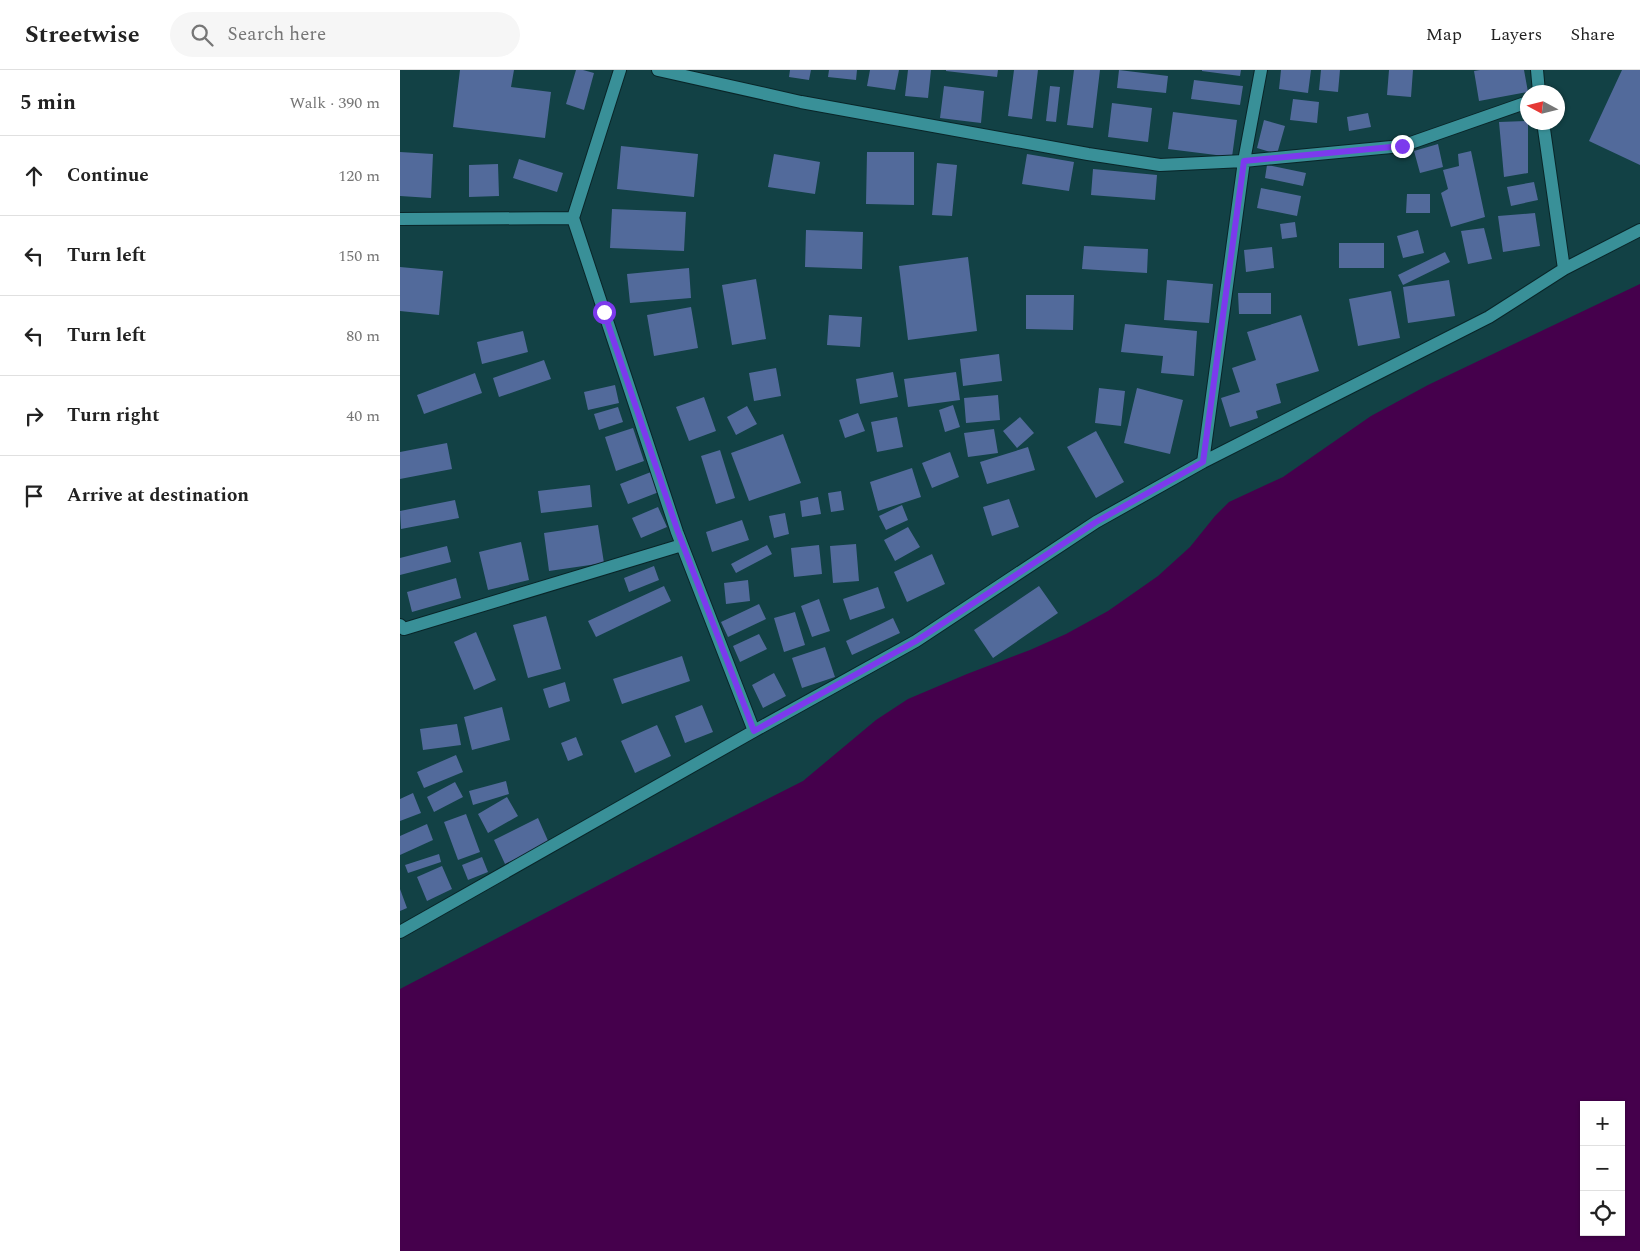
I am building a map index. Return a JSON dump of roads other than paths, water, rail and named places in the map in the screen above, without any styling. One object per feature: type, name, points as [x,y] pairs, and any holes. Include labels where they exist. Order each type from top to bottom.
[{"type":"street","points":[[620,70],[573,218],[682,545],[754,731]]},
{"type":"street","points":[[658,70],[801,102],[1088,154],[1160,165],[1244,161],[1402,146],[1520,105]]},
{"type":"street","points":[[1203,462],[1244,161],[1261,70]]},
{"type":"street","points":[[1537,70],[1538,85]]},
{"type":"street","points":[[1544,130],[1564,269]]},
{"type":"street","points":[[400,219],[573,218]]},
{"type":"street","points":[[400,932],[916,641],[1096,522],[1203,462],[1489,317],[1564,269],[1640,230]]},
{"type":"street","points":[[400,625],[404,629],[682,545]]}]
